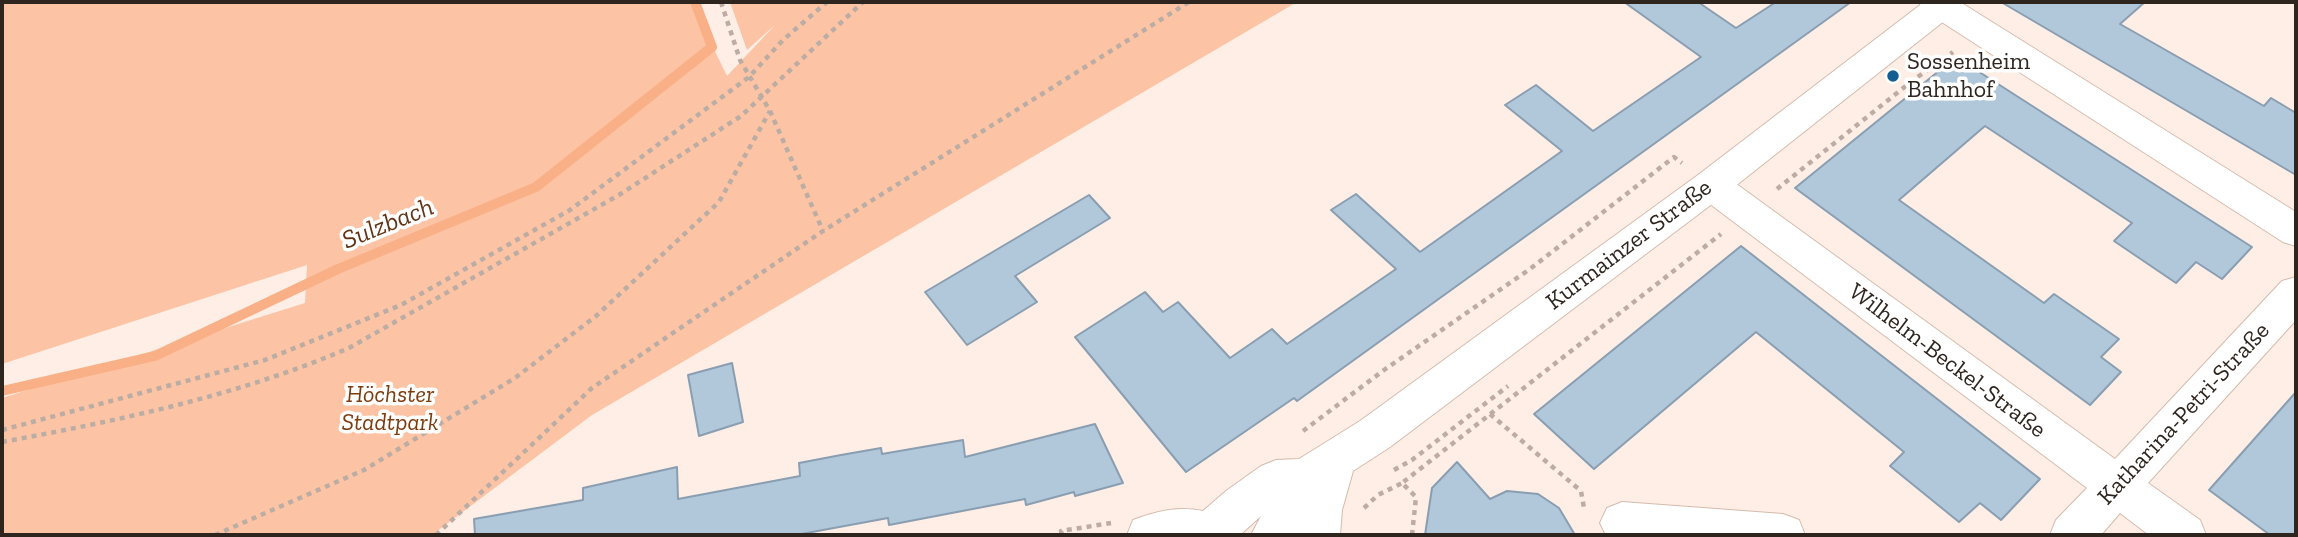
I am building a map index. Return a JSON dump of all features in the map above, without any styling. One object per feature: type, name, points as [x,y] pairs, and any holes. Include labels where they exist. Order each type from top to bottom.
[{"type":"street","points":[[1940,3],[2296,231]]},
{"type":"street","name":"Kurmainzer Straße","points":[[1211,535],[1241,505],[1276,480],[1320,469],[1375,434],[1711,185],[1940,3]]},
{"type":"street","name":"Wilhelm-Beckel-Straße","points":[[1711,185],[2184,535]]},
{"type":"street","name":"Katharina-Petri-Straße","points":[[2072,535],[2296,293]]},
{"type":"street","points":[[1273,535],[1298,505],[1320,469]]},
{"type":"street","points":[[1318,535],[1320,469]]},
{"type":"street","points":[[1604,521],[1783,535]]},
{"type":"street","points":[[1149,535],[1170,529],[1190,529],[1211,535]]},
{"type":"path","points":[[721,2],[740,61],[770,111],[823,231]]},
{"type":"path","points":[[2,430],[265,360],[401,305],[570,210],[749,77],[782,40],[827,2]]},
{"type":"path","points":[[2,442],[115,421],[239,389],[320,361],[379,332],[620,195],[741,116],[863,2]]},
{"type":"path","points":[[436,535],[592,388],[823,231],[1189,2]]},
{"type":"path","points":[[1357,517],[1378,495],[1402,483],[1748,213],[1912,81],[1982,32]]},
{"type":"path","points":[[215,535],[364,470],[515,378],[586,324],[719,202],[770,111]]},
{"type":"path","points":[[1297,436],[1384,370],[1530,269],[1674,157],[1711,185]]},
{"type":"path","points":[[1490,414],[1581,491],[1604,521]]},
{"type":"path","points":[[1402,483],[1416,497],[1412,535]]},
{"type":"green space","name":"Höchster Stadtpark","points":[[2,2],[691,2],[727,76],[775,25],[747,50],[730,2],[1297,2],[592,415],[432,535],[2,535],[2,398],[305,303],[307,265],[2,364]]},
{"type":"building","points":[[1624,2],[1698,2],[1736,28],[1776,2],[1851,2],[1297,401],[1294,398],[1186,472],[1075,337],[1145,292],[1163,312],[1178,302],[1230,358],[1272,329],[1287,344],[1396,269],[1331,210],[1356,194],[1420,252],[1562,151],[1505,105],[1536,85],[1593,131],[1701,57]]},
{"type":"building","points":[[2001,2],[2145,2],[2120,24],[2264,106],[2271,98],[2296,113],[2296,175]]},
{"type":"building","points":[[1956,57],[2252,247],[2222,279],[2196,262],[2176,283],[2114,241],[2132,223],[1985,126],[1899,200],[2044,303],[2054,294],[2119,339],[2101,357],[2121,372],[2090,405],[1795,188]]},
{"type":"building","points":[[1089,195],[1110,218],[1015,276],[1037,302],[967,345],[925,292]]},
{"type":"building","points":[[1741,246],[2040,479],[2001,520],[1980,503],[1959,522],[1890,466],[1904,452],[1756,332],[1594,469],[1534,414]]},
{"type":"building","points":[[732,363],[743,422],[699,436],[688,375]]},
{"type":"building","points":[[2296,392],[2296,535],[2270,535],[2209,490]]},
{"type":"building","points":[[1095,424],[1123,483],[1026,505],[1025,499],[889,525],[888,518],[796,535],[475,535],[474,519],[583,500],[583,488],[677,467],[678,499],[800,476],[799,463],[841,455],[881,448],[882,454],[963,440],[965,457]]},
{"type":"building","points":[[1457,462],[1490,499],[1507,491],[1538,494],[1559,508],[1575,535],[1425,535],[1432,488]]},
{"type":"waterway","name":"Sulzbach","points":[[2,391],[155,356],[338,269],[536,187],[712,47],[695,2]]},
{"type":"place","name":"Sossenheim Bahnhof","points":[[1893,76]]}]
